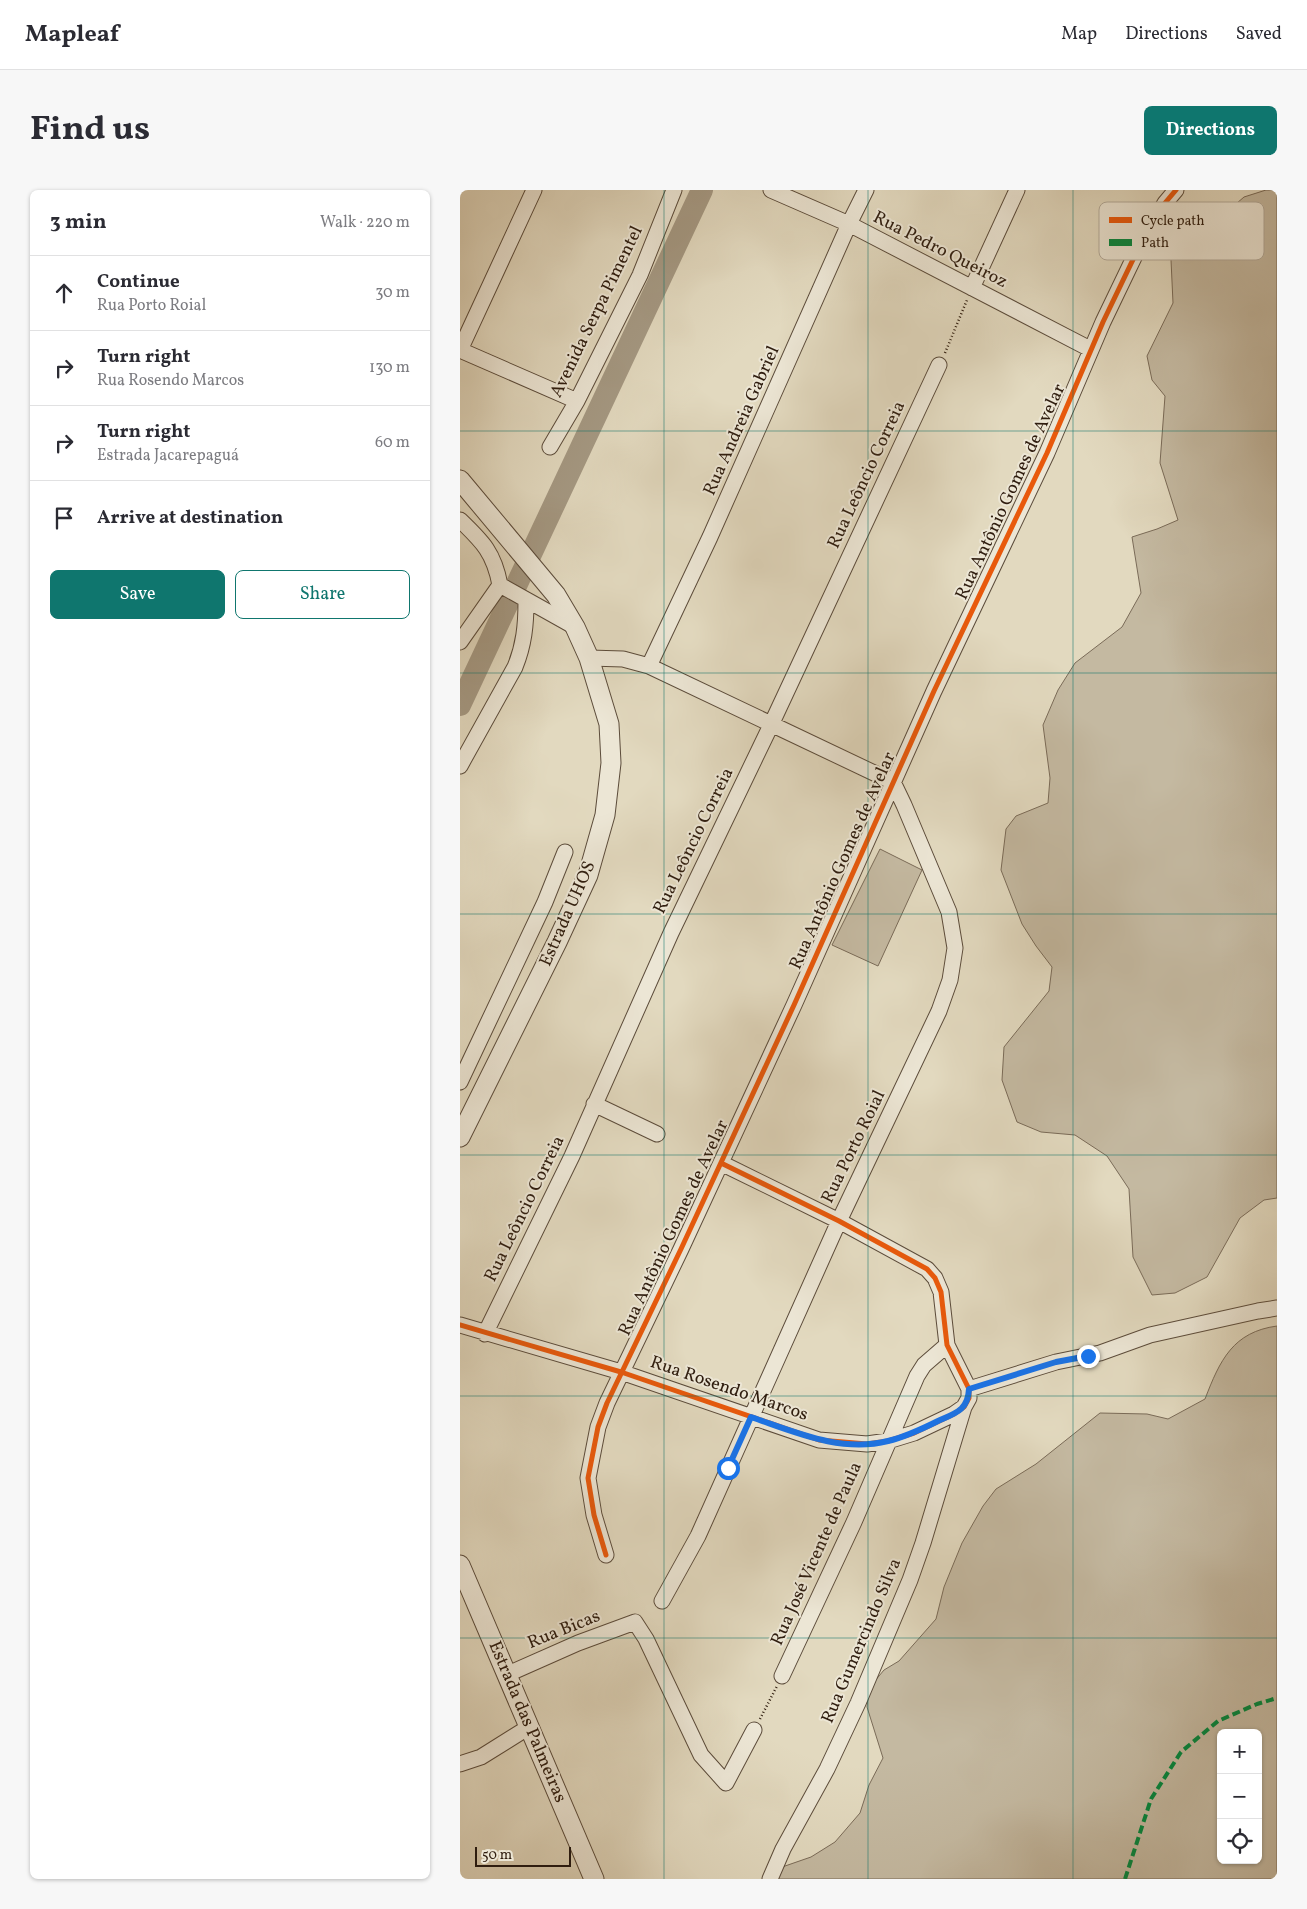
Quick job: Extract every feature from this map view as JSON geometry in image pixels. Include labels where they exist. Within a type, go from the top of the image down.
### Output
[{"type":"street","points":[[534,190],[460,350],[576,401]]},
{"type":"street","name":"Avenida Serpa Pimentel","points":[[550,448],[640,275],[674,190]]},
{"type":"street","name":"Rua Pedro Queiroz","points":[[771,190],[849,224],[1090,349]]},
{"type":"street","name":"Rua Andreia Gabriel","points":[[648,666],[710,537],[849,224],[866,190]]},
{"type":"street","points":[[972,288],[1017,190]]},
{"type":"street","name":"Rua Antônio Gomes de Avelar","points":[[1166,202],[1176,190]]},
{"type":"street","name":"Rua Antônio Gomes de Avelar","points":[[606,1556],[594,1515],[588,1478],[598,1427],[621,1372],[794,1006],[893,782],[1047,453],[1090,349],[1133,260]]},
{"type":"street","name":"Rua Leôncio Correia","points":[[485,1334],[572,1156],[671,933],[771,725],[939,366]]},
{"type":"street","name":"Estrada UHOS","points":[[460,480],[556,596],[576,627],[589,658],[609,724],[610,763],[605,815],[588,874],[557,942],[460,1137]]},
{"type":"street","points":[[477,536],[491,519]]},
{"type":"street","points":[[460,520],[477,536],[493,559],[502,587],[576,627]]},
{"type":"street","points":[[460,642],[502,587]]},
{"type":"street","points":[[460,766],[518,660],[525,638],[525,600]]},
{"type":"street","points":[[589,658],[623,659],[648,666],[893,782]]},
{"type":"street","name":"Rua Porto Roial","points":[[662,1602],[698,1536],[839,1220],[939,1011],[950,980],[955,948],[949,912],[893,782]]},
{"type":"street","points":[[460,1082],[545,902],[566,852]]},
{"type":"street","points":[[594,1104],[657,1134]]},
{"type":"street","points":[[720,1163],[839,1220],[916,1261],[927,1269],[935,1278],[941,1292],[947,1345],[969,1389],[969,1398],[964,1407]]},
{"type":"street","points":[[969,1389],[1056,1362],[1100,1353],[1150,1334],[1277,1308]]},
{"type":"street","name":"Rua Rosendo Marcos","points":[[460,1325],[485,1334],[621,1372],[819,1440],[859,1444],[888,1441],[914,1432],[954,1414],[964,1407]]},
{"type":"street","name":"Rua José Vicente de Paula","points":[[782,1676],[854,1522],[888,1441],[924,1365],[947,1345]]},
{"type":"street","name":"Rua Gumercindo Silva","points":[[770,1879],[783,1849],[827,1770],[906,1589],[923,1543],[964,1407]]},
{"type":"street","name":"Estrada das Palmeiras","points":[[460,1564],[594,1879]]},
{"type":"street","name":"Rua Bicas","points":[[508,1674],[578,1643],[635,1622],[650,1646],[701,1755],[726,1783],[754,1730]]},
{"type":"street","points":[[460,1764],[481,1757],[529,1727]]},
{"type":"path","points":[[939,366],[972,288]]},
{"type":"path","points":[[754,1730],[782,1676]]},
{"type":"shaded area","points":[[1266,190],[1277,190],[1277,1198],[1264,1200],[1240,1218],[1207,1277],[1175,1293],[1152,1295],[1133,1257],[1129,1189],[1107,1156],[1075,1135],[1041,1132],[1017,1122],[1002,1080],[1004,1047],[1049,991],[1052,967],[1022,924],[1001,870],[1006,829],[1016,816],[1048,803],[1050,778],[1043,725],[1058,690],[1075,663],[1122,627],[1141,593],[1132,537],[1178,520],[1160,463],[1165,396],[1152,380],[1147,356],[1173,303],[1171,260],[1264,260],[1264,202],[1238,202],[1244,197]]},
{"type":"shaded area","points":[[880,849],[922,870],[878,966],[832,945]]},
{"type":"shaded area","points":[[1277,1326],[1277,1879],[771,1879],[785,1866],[811,1857],[835,1842],[860,1813],[869,1785],[883,1758],[867,1707],[869,1688],[884,1670],[899,1661],[936,1619],[944,1587],[962,1543],[983,1506],[996,1489],[1036,1464],[1100,1413],[1147,1414],[1168,1419],[1205,1399],[1223,1360],[1239,1341],[1249,1334]]},
{"type":"waterway","points":[[460,705],[702,190]]},
{"type":"marked path","points":[[1125,1879],[1151,1799],[1181,1752],[1218,1721],[1257,1704],[1277,1698]]},
{"type":"cycle path","points":[[1166,202],[1176,190]]},
{"type":"cycle path","points":[[606,1555],[594,1515],[588,1478],[598,1427],[607,1403],[794,1005],[934,691],[1047,453],[1103,322],[1133,260]]},
{"type":"cycle path","points":[[460,1325],[621,1372],[819,1440],[867,1444],[888,1441],[914,1433],[954,1414],[964,1407],[969,1398],[969,1389],[947,1345],[941,1292],[935,1278],[927,1269],[839,1221],[721,1163]]},
{"type":"route","points":[[728,1468],[751,1417],[819,1440],[867,1444],[888,1441],[914,1432],[954,1414],[964,1407],[969,1398],[969,1389],[1056,1362],[1088,1356]]}]
